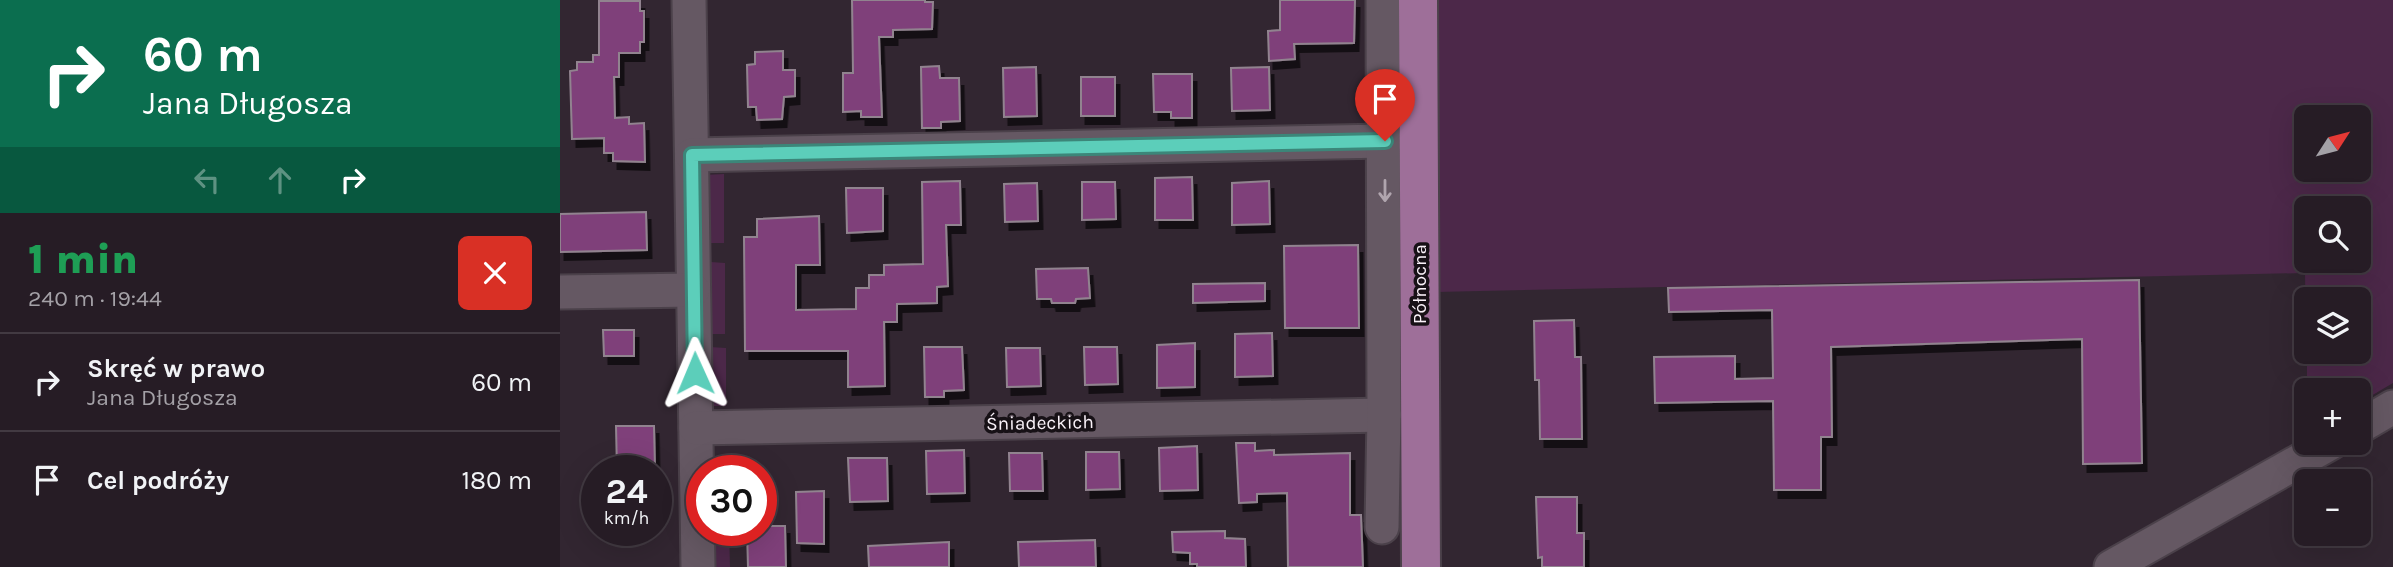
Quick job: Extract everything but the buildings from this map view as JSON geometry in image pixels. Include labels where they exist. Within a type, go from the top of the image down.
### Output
[{"type":"main road","name":"Północna","points":[[1418,0],[1421,567]]},
{"type":"street","points":[[689,0],[698,567]]},
{"type":"street","name":"Północna","points":[[1382,527],[1385,141],[1383,0]]},
{"type":"street","points":[[692,155],[1385,141]]},
{"type":"street","points":[[560,292],[693,290]]},
{"type":"street","points":[[2371,420],[2393,407]]},
{"type":"street","name":"Śniadeckich","points":[[696,429],[1384,415]]},
{"type":"street","points":[[2111,567],[2310,455]]},
{"type":"shaded area","points":[[1438,0],[2393,0],[2393,383],[2371,396],[2371,378],[2307,378],[2307,364],[2371,364],[2371,287],[2305,287],[2305,273],[1436,292]]},
{"type":"shaded area","points":[[724,174],[724,243],[710,243],[705,240],[705,175]]},
{"type":"shaded area","points":[[711,262],[725,263],[725,334],[710,334],[706,266]]},
{"type":"shaded area","points":[[710,347],[726,348],[726,406],[708,406]]},
{"type":"shaded area","points":[[712,546],[729,546],[730,567],[715,567]]},
{"type":"route","points":[[695,373],[692,155],[1385,141]]}]
